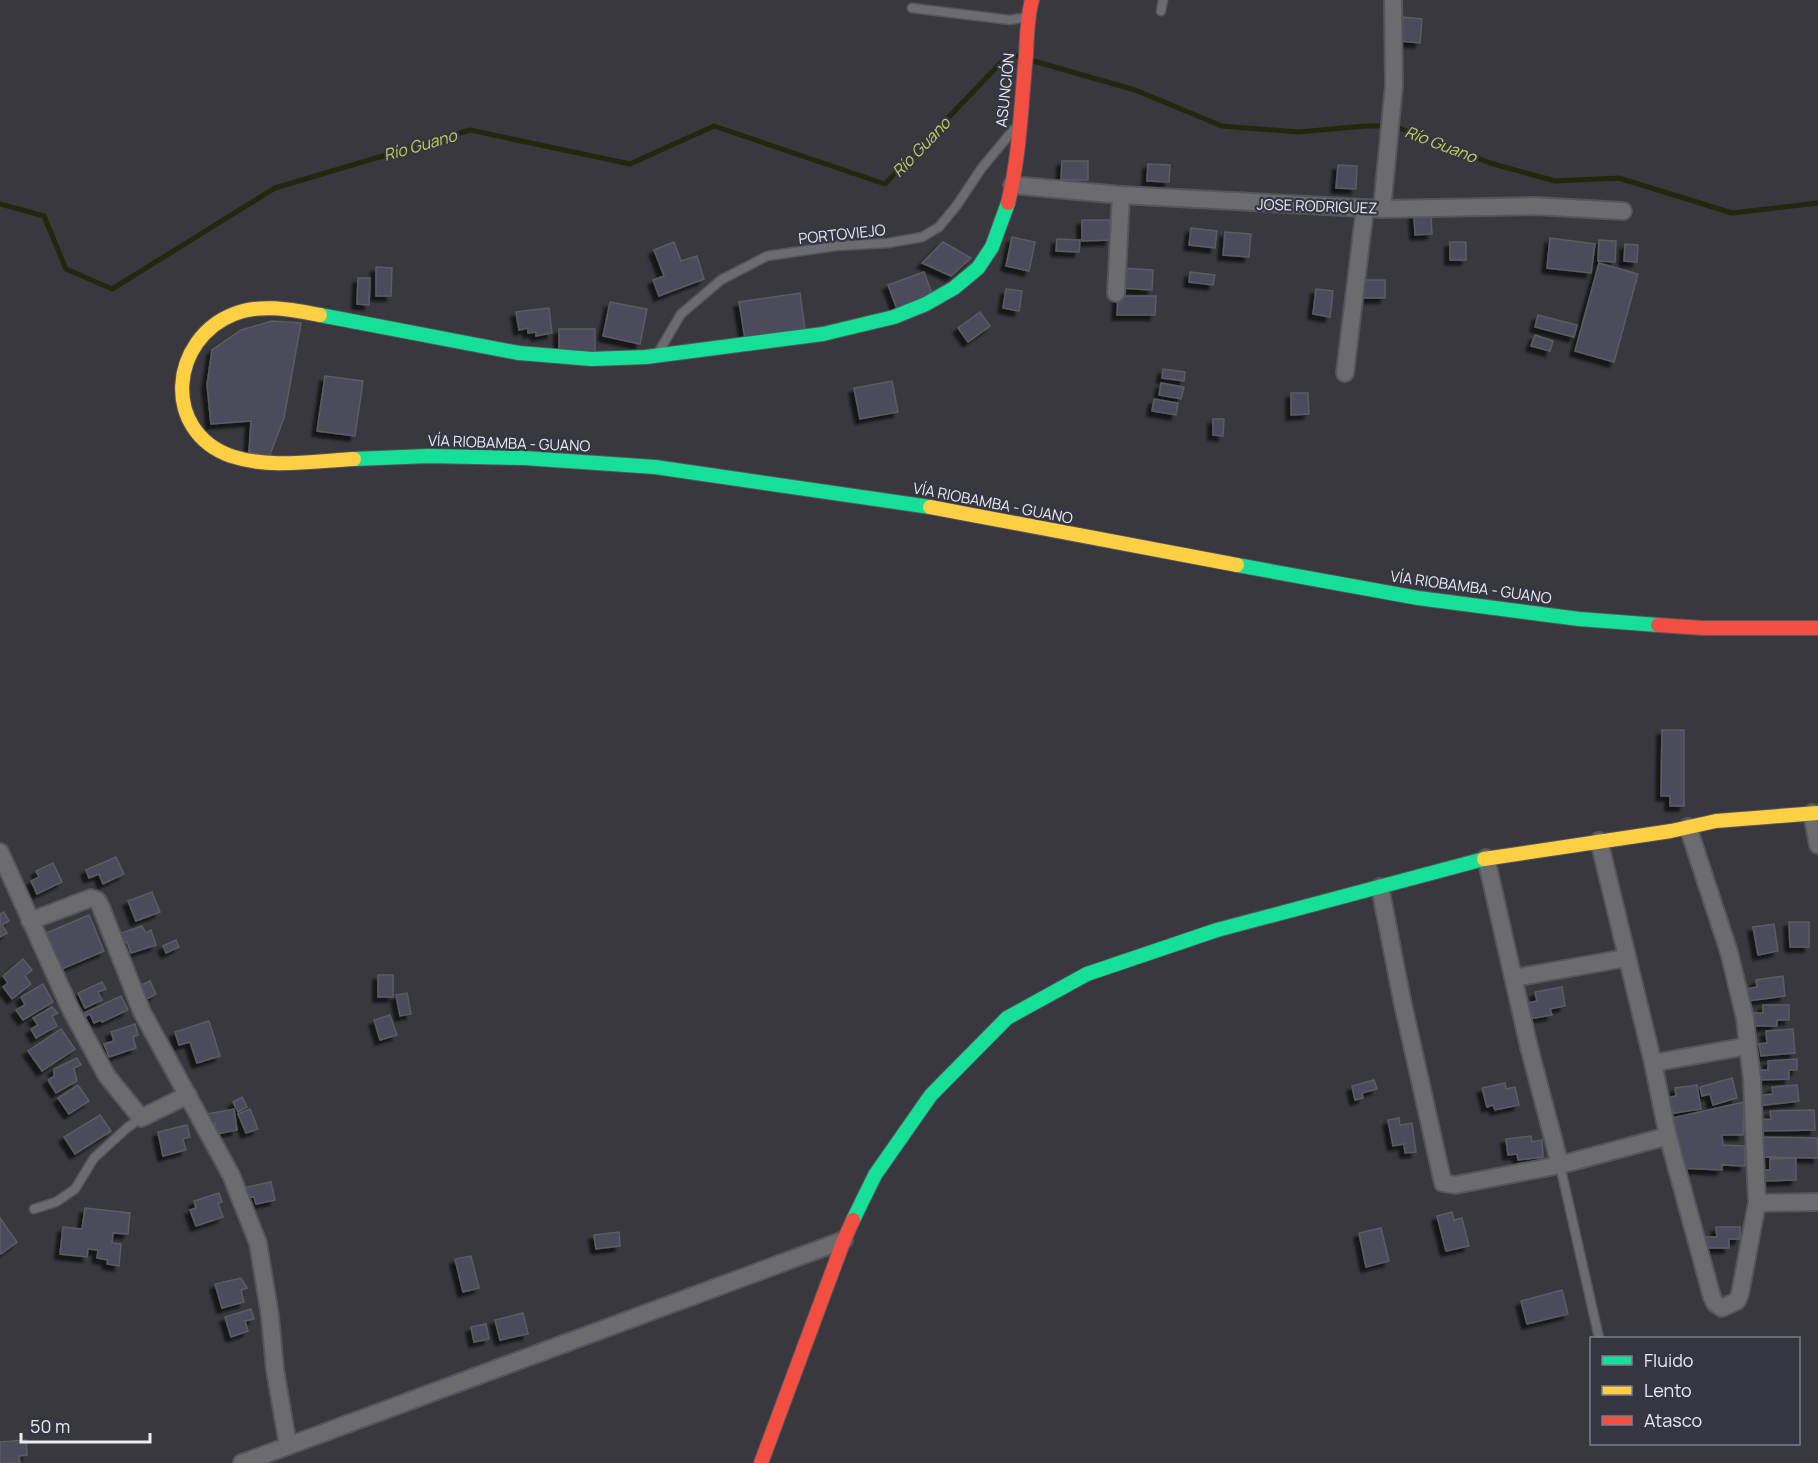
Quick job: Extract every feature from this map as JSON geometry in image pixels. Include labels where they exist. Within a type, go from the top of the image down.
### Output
[{"type":"main road","name":"ASUNCIÓN","points":[[1012,184],[1028,17],[1032,0]]},
{"type":"main road","name":"VÍA RIOBAMBA - GUANO","points":[[1012,184],[1002,225],[989,252],[977,268],[958,285],[934,300],[858,328],[802,338],[621,359],[542,356],[292,310],[258,309],[236,313],[217,321],[206,330],[194,346],[186,364],[182,397],[186,414],[202,440],[221,452],[240,459],[263,463],[429,456],[524,458],[655,467],[952,510],[1098,540],[1419,598],[1579,619],[1658,625],[1702,628],[1818,628]]},
{"type":"main road","points":[[761,1463],[844,1240],[875,1175],[931,1095],[1006,1018],[1087,974],[1217,930],[1486,858],[1716,821],[1815,813]]},
{"type":"street","points":[[1345,373],[1373,208],[1388,151],[1394,84],[1393,0]]},
{"type":"street","name":"JOSE RODRIGUEZ","points":[[1012,184],[1120,195],[1373,208],[1525,206],[1623,212]]},
{"type":"street","points":[[1116,292],[1120,195]]},
{"type":"street","points":[[1815,813],[1818,845]]},
{"type":"street","points":[[1599,841],[1668,1136],[1712,1297],[1715,1303],[1722,1308],[1737,1301],[1740,1294],[1757,1203],[1752,1080],[1745,1018],[1729,952],[1688,827]]},
{"type":"street","points":[[0,852],[71,1011],[107,1076],[141,1118],[188,1095]]},
{"type":"street","points":[[1486,858],[1529,1047],[1560,1165]]},
{"type":"street","points":[[1380,887],[1404,1012],[1443,1183],[1455,1185],[1560,1165],[1668,1136]]},
{"type":"street","points":[[30,921],[91,898],[97,900],[142,1012],[231,1174],[258,1244],[288,1445]]},
{"type":"street","points":[[1514,978],[1626,958]]},
{"type":"street","points":[[1653,1064],[1748,1046]]},
{"type":"street","points":[[1757,1203],[1818,1202]]},
{"type":"street","points":[[242,1463],[844,1240]]},
{"type":"lane","points":[[1161,11],[1163,0]]},
{"type":"lane","points":[[912,8],[1010,20],[1028,17]]},
{"type":"lane","name":"PORTOVIEJO","points":[[657,355],[681,314],[721,280],[767,256],[836,246],[888,243],[922,237],[939,227],[981,169],[1018,124]]},
{"type":"lane","points":[[34,1209],[56,1202],[75,1189],[94,1158],[141,1118]]},
{"type":"lane","points":[[1560,1165],[1599,1337]]},
{"type":"building","points":[[1403,17],[1422,19],[1420,43],[1401,41]]},
{"type":"building","points":[[1062,161],[1088,161],[1088,180],[1061,180]]},
{"type":"building","points":[[1148,164],[1170,165],[1169,182],[1147,181]]},
{"type":"building","points":[[1338,165],[1357,166],[1356,189],[1336,188]]},
{"type":"building","points":[[1431,213],[1432,234],[1415,235],[1414,214]]},
{"type":"building","points":[[1082,220],[1110,220],[1110,240],[1082,241]]},
{"type":"building","points":[[1191,228],[1217,231],[1215,248],[1189,245]]},
{"type":"building","points":[[1225,232],[1251,234],[1249,257],[1223,255]]},
{"type":"building","points":[[1012,237],[1035,242],[1029,271],[1006,266]]},
{"type":"building","points":[[1550,238],[1595,244],[1591,273],[1547,268]]},
{"type":"building","points":[[1057,239],[1080,240],[1079,252],[1056,251]]},
{"type":"building","points":[[1599,240],[1616,241],[1615,262],[1598,261]]},
{"type":"building","points":[[674,242],[681,261],[697,256],[704,279],[659,296],[653,280],[664,276],[654,250]]},
{"type":"building","points":[[943,242],[971,258],[951,276],[922,263]]},
{"type":"building","points":[[1450,242],[1466,242],[1466,260],[1450,260]]},
{"type":"building","points":[[1625,244],[1638,245],[1637,262],[1624,261]]},
{"type":"building","points":[[1599,263],[1638,274],[1614,362],[1575,351]]},
{"type":"building","points":[[376,267],[392,268],[391,296],[376,296]]},
{"type":"building","points":[[1120,268],[1153,270],[1152,290],[1119,288]]},
{"type":"building","points":[[924,272],[933,296],[897,309],[888,285]]},
{"type":"building","points":[[1190,272],[1215,275],[1213,285],[1189,282]]},
{"type":"building","points":[[358,278],[370,278],[369,305],[357,304]]},
{"type":"building","points":[[1364,280],[1385,280],[1385,298],[1364,298]]},
{"type":"building","points":[[1006,289],[1022,291],[1019,311],[1003,308]]},
{"type":"building","points":[[1316,289],[1333,291],[1330,317],[1313,314]]},
{"type":"building","points":[[800,293],[805,330],[745,339],[739,302]]},
{"type":"building","points":[[1118,296],[1156,296],[1155,315],[1117,315]]},
{"type":"building","points":[[610,302],[647,309],[640,344],[603,336]]},
{"type":"building","points":[[549,308],[552,333],[536,336],[536,332],[528,333],[528,328],[519,330],[516,312]]},
{"type":"building","points":[[980,312],[990,326],[968,342],[958,328]]},
{"type":"building","points":[[1538,315],[1577,325],[1574,337],[1535,327]]},
{"type":"building","points":[[272,321],[301,323],[284,418],[269,457],[249,452],[251,421],[211,424],[207,385],[212,350],[241,330]]},
{"type":"building","points":[[559,329],[595,329],[595,353],[559,353]]},
{"type":"building","points":[[1535,335],[1553,341],[1550,351],[1531,346]]},
{"type":"building","points":[[1163,369],[1185,372],[1184,381],[1162,378]]},
{"type":"building","points":[[325,376],[363,381],[355,436],[317,431]]},
{"type":"building","points":[[892,381],[898,412],[860,419],[854,388]]},
{"type":"building","points":[[1161,383],[1184,387],[1181,399],[1159,395]]},
{"type":"building","points":[[1291,393],[1308,393],[1309,414],[1291,415]]},
{"type":"building","points":[[1154,399],[1178,403],[1176,415],[1152,411]]},
{"type":"building","points":[[1213,419],[1224,419],[1223,436],[1213,435]]},
{"type":"building","points":[[1662,730],[1684,730],[1684,806],[1670,806],[1670,796],[1661,796]]},
{"type":"building","points":[[116,857],[124,874],[103,884],[99,874],[89,878],[86,870]]},
{"type":"building","points":[[53,863],[62,882],[37,894],[31,881],[39,877],[36,871]]},
{"type":"building","points":[[152,892],[160,912],[136,921],[128,901]]},
{"type":"building","points":[[4,912],[9,921],[2,925],[7,933],[0,937],[0,914]]},
{"type":"building","points":[[89,915],[104,951],[57,971],[42,935]]},
{"type":"building","points":[[1789,922],[1809,922],[1809,947],[1790,947]]},
{"type":"building","points":[[1774,924],[1778,951],[1758,955],[1753,927]]},
{"type":"building","points":[[142,926],[146,933],[151,930],[156,945],[131,953],[127,942],[120,945],[116,935]]},
{"type":"building","points":[[176,940],[179,947],[166,953],[163,946]]},
{"type":"building","points":[[23,959],[32,970],[25,976],[31,984],[12,999],[3,987],[8,983],[3,976]]},
{"type":"building","points":[[378,975],[393,975],[393,997],[378,997]]},
{"type":"building","points":[[1783,976],[1785,996],[1748,1001],[1746,989],[1757,987],[1756,980]]},
{"type":"building","points":[[150,981],[156,994],[143,1001],[137,987]]},
{"type":"building","points":[[102,982],[106,989],[98,992],[102,1000],[85,1008],[78,993]]},
{"type":"building","points":[[43,984],[53,1002],[23,1020],[16,1010],[25,1005],[21,997]]},
{"type":"building","points":[[1562,987],[1565,1006],[1550,1009],[1552,1015],[1530,1019],[1527,1003],[1537,1001],[1535,992]]},
{"type":"building","points":[[407,993],[411,1014],[400,1016],[396,995]]},
{"type":"building","points":[[121,996],[128,1010],[102,1022],[101,1020],[94,1023],[90,1014],[86,1016],[84,1013]]},
{"type":"building","points":[[1763,1005],[1789,1005],[1789,1020],[1777,1020],[1777,1026],[1754,1026],[1754,1013],[1763,1013]]},
{"type":"building","points":[[52,1007],[58,1013],[52,1016],[57,1026],[36,1038],[31,1029],[38,1025],[33,1018]]},
{"type":"building","points":[[390,1015],[397,1035],[380,1040],[374,1020]]},
{"type":"building","points":[[209,1021],[220,1056],[197,1063],[190,1042],[179,1045],[175,1032]]},
{"type":"building","points":[[135,1024],[138,1035],[133,1037],[136,1048],[109,1057],[104,1044],[114,1041],[111,1032]]},
{"type":"building","points":[[61,1029],[75,1049],[42,1071],[28,1051]]},
{"type":"building","points":[[1793,1029],[1795,1053],[1761,1056],[1759,1044],[1767,1043],[1766,1031]]},
{"type":"building","points":[[77,1058],[81,1065],[74,1068],[77,1081],[56,1093],[48,1080],[54,1076],[54,1069]]},
{"type":"building","points":[[1797,1059],[1797,1070],[1789,1070],[1789,1079],[1758,1080],[1757,1070],[1768,1070],[1768,1061]]},
{"type":"building","points":[[1732,1078],[1737,1098],[1713,1105],[1710,1094],[1702,1096],[1700,1087]]},
{"type":"building","points":[[1374,1080],[1377,1089],[1362,1093],[1363,1098],[1355,1100],[1352,1086]]},
{"type":"building","points":[[1505,1083],[1506,1089],[1515,1087],[1519,1105],[1495,1110],[1493,1105],[1487,1107],[1482,1088]]},
{"type":"building","points":[[78,1085],[89,1101],[69,1114],[58,1098]]},
{"type":"building","points":[[1697,1085],[1701,1109],[1669,1114],[1666,1098],[1676,1096],[1675,1088]]},
{"type":"building","points":[[1797,1085],[1799,1101],[1758,1106],[1757,1096],[1773,1094],[1772,1087]]},
{"type":"building","points":[[242,1097],[247,1107],[238,1112],[233,1102]]},
{"type":"building","points":[[1744,1102],[1743,1135],[1722,1135],[1723,1145],[1745,1146],[1745,1166],[1722,1165],[1722,1170],[1678,1168],[1668,1119]]},
{"type":"building","points":[[234,1109],[237,1130],[217,1134],[215,1123],[208,1125],[206,1114]]},
{"type":"building","points":[[250,1109],[258,1129],[246,1133],[238,1114]]},
{"type":"building","points":[[1814,1110],[1815,1130],[1756,1131],[1756,1120],[1771,1119],[1770,1111]]},
{"type":"building","points":[[100,1115],[111,1131],[75,1154],[64,1137]]},
{"type":"building","points":[[1399,1118],[1400,1125],[1412,1123],[1416,1152],[1405,1153],[1404,1144],[1393,1146],[1388,1120]]},
{"type":"building","points":[[187,1125],[190,1137],[183,1139],[186,1150],[163,1156],[158,1132]]},
{"type":"building","points":[[1531,1136],[1532,1142],[1542,1140],[1543,1157],[1518,1160],[1517,1154],[1508,1155],[1506,1139]]},
{"type":"building","points":[[1756,1137],[1817,1138],[1818,1158],[1756,1157]]},
{"type":"building","points":[[1796,1158],[1796,1180],[1763,1181],[1762,1170],[1770,1170],[1770,1159]]},
{"type":"building","points":[[271,1182],[275,1200],[256,1204],[254,1197],[245,1198],[243,1188]]},
{"type":"building","points":[[219,1193],[222,1202],[218,1203],[223,1217],[196,1226],[190,1210],[196,1208],[194,1201]]},
{"type":"building","points":[[85,1208],[130,1213],[128,1234],[113,1233],[112,1243],[121,1244],[119,1266],[107,1264],[108,1260],[97,1258],[98,1250],[88,1249],[87,1257],[60,1254],[63,1227],[82,1229]]},
{"type":"building","points":[[1452,1212],[1454,1220],[1462,1218],[1469,1246],[1446,1251],[1437,1216]]},
{"type":"building","points":[[0,1218],[17,1242],[1,1254],[0,1253]]},
{"type":"building","points":[[1716,1227],[1740,1227],[1740,1239],[1729,1239],[1729,1248],[1706,1248],[1705,1237],[1717,1237]]},
{"type":"building","points":[[1381,1228],[1389,1261],[1366,1267],[1359,1233]]},
{"type":"building","points":[[619,1232],[620,1246],[596,1249],[594,1235]]},
{"type":"building","points":[[471,1256],[479,1288],[463,1292],[455,1259]]},
{"type":"building","points":[[241,1278],[247,1288],[241,1290],[244,1302],[222,1308],[215,1284]]},
{"type":"building","points":[[1562,1290],[1568,1314],[1527,1324],[1521,1301]]},
{"type":"building","points":[[251,1309],[254,1319],[245,1321],[248,1331],[231,1337],[225,1317]]},
{"type":"building","points":[[523,1313],[528,1334],[500,1340],[495,1320]]},
{"type":"building","points":[[486,1324],[489,1339],[474,1342],[471,1327]]},
{"type":"building","points":[[26,1440],[27,1455],[19,1456],[20,1463],[0,1463],[0,1442]]},
{"type":"waterway","name":"Río Guano","points":[[0,204],[44,216],[66,269],[112,289],[275,188],[470,130],[630,164],[714,126],[885,184],[1009,54],[1019,57]]},
{"type":"waterway","name":"Río Guano","points":[[1030,60],[1135,90],[1222,126],[1299,132],[1365,126],[1394,126],[1490,163],[1555,181],[1619,178],[1732,213],[1818,203]]},
{"type":"traffic: fast","points":[[320,315],[519,353],[592,359],[646,357],[823,334],[894,317],[926,304],[954,288],[978,268],[992,247],[1008,203]]},
{"type":"traffic: fast","points":[[354,459],[429,456],[524,458],[655,467],[930,507]]},
{"type":"traffic: fast","points":[[1237,565],[1418,598],[1579,619],[1658,625]]},
{"type":"traffic: fast","points":[[853,1220],[875,1175],[931,1095],[1007,1018],[1087,974],[1217,930],[1484,859]]},
{"type":"traffic: slow","points":[[320,315],[277,308],[255,309],[234,314],[213,326],[197,343],[186,363],[182,385],[184,407],[193,427],[208,444],[231,456],[277,463],[354,459]]},
{"type":"traffic: slow","points":[[930,507],[1237,565]]},
{"type":"traffic: slow","points":[[1484,859],[1671,831],[1716,821],[1818,813]]},
{"type":"traffic: jam","points":[[1008,203],[1018,148],[1032,0]]},
{"type":"traffic: jam","points":[[1658,625],[1703,628],[1818,628]]},
{"type":"traffic: jam","points":[[761,1463],[853,1220]]}]
